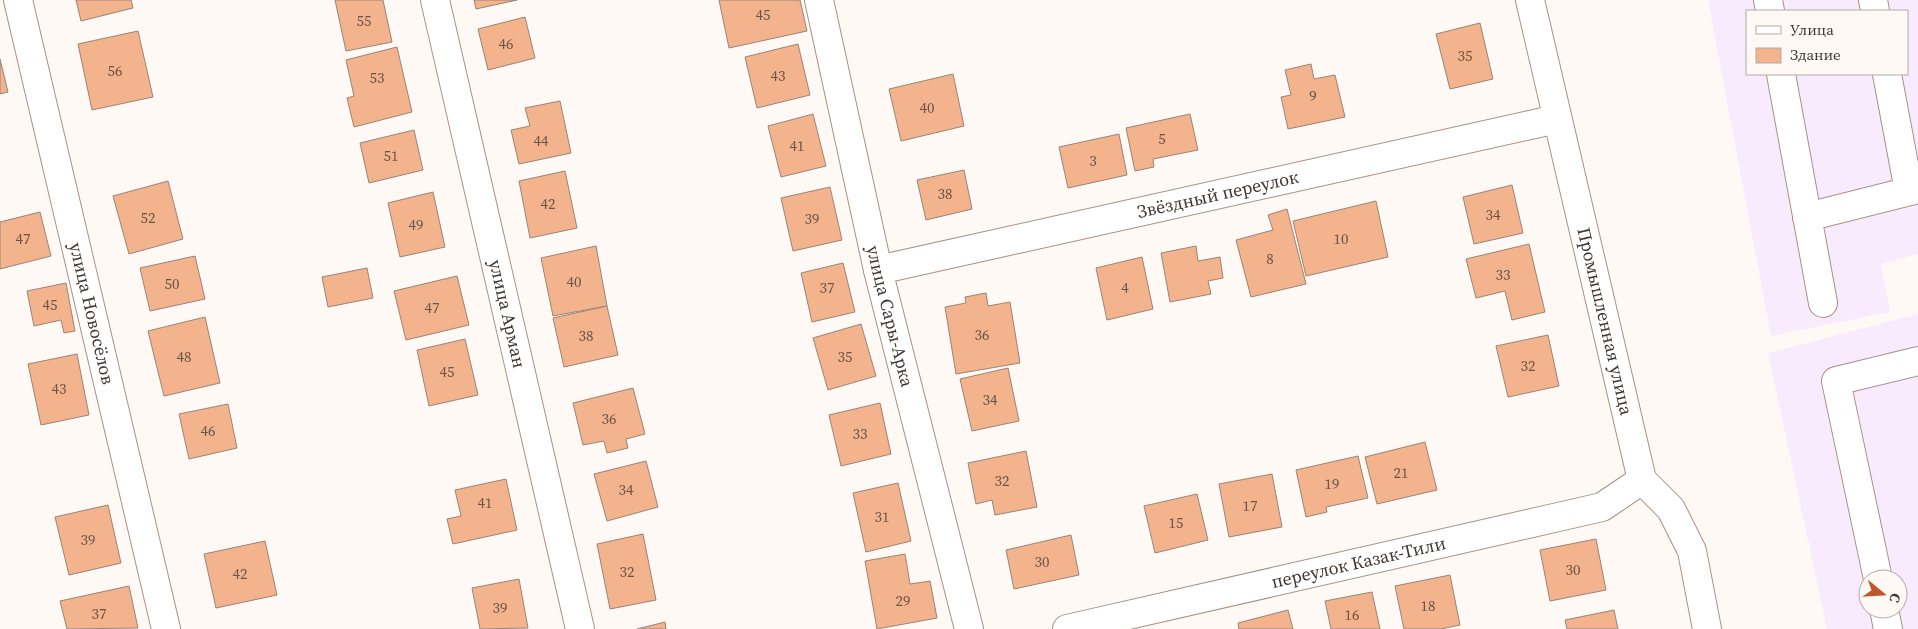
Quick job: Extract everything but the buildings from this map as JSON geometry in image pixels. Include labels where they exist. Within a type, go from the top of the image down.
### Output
[{"type":"lane","name":"улица Новосёлов","points":[[18,0],[166,629]]},
{"type":"lane","name":"улица Арман","points":[[435,0],[580,629]]},
{"type":"lane","name":"улица Сары-Арка","points":[[819,0],[878,270],[969,629]]},
{"type":"lane","name":"Промышленная улица","points":[[1530,0],[1642,480]]},
{"type":"lane","points":[[1781,75],[1822,303]]},
{"type":"lane","points":[[1807,217],[1914,190],[1887,75]]},
{"type":"lane","name":"Звёздный переулок","points":[[878,270],[1557,119]]},
{"type":"lane","points":[[1876,569],[1836,381],[1918,361]]},
{"type":"lane","points":[[1642,480],[1671,509],[1692,551],[1707,629]]},
{"type":"lane","name":"переулок Казак-Тили","points":[[1067,629],[1602,507],[1642,480]]},
{"type":"shaded area","points":[[1708,0],[1918,0],[1918,254],[1881,264],[1890,312],[1771,336]]},
{"type":"shaded area","points":[[1918,314],[1918,629],[1827,629],[1768,353]]}]
